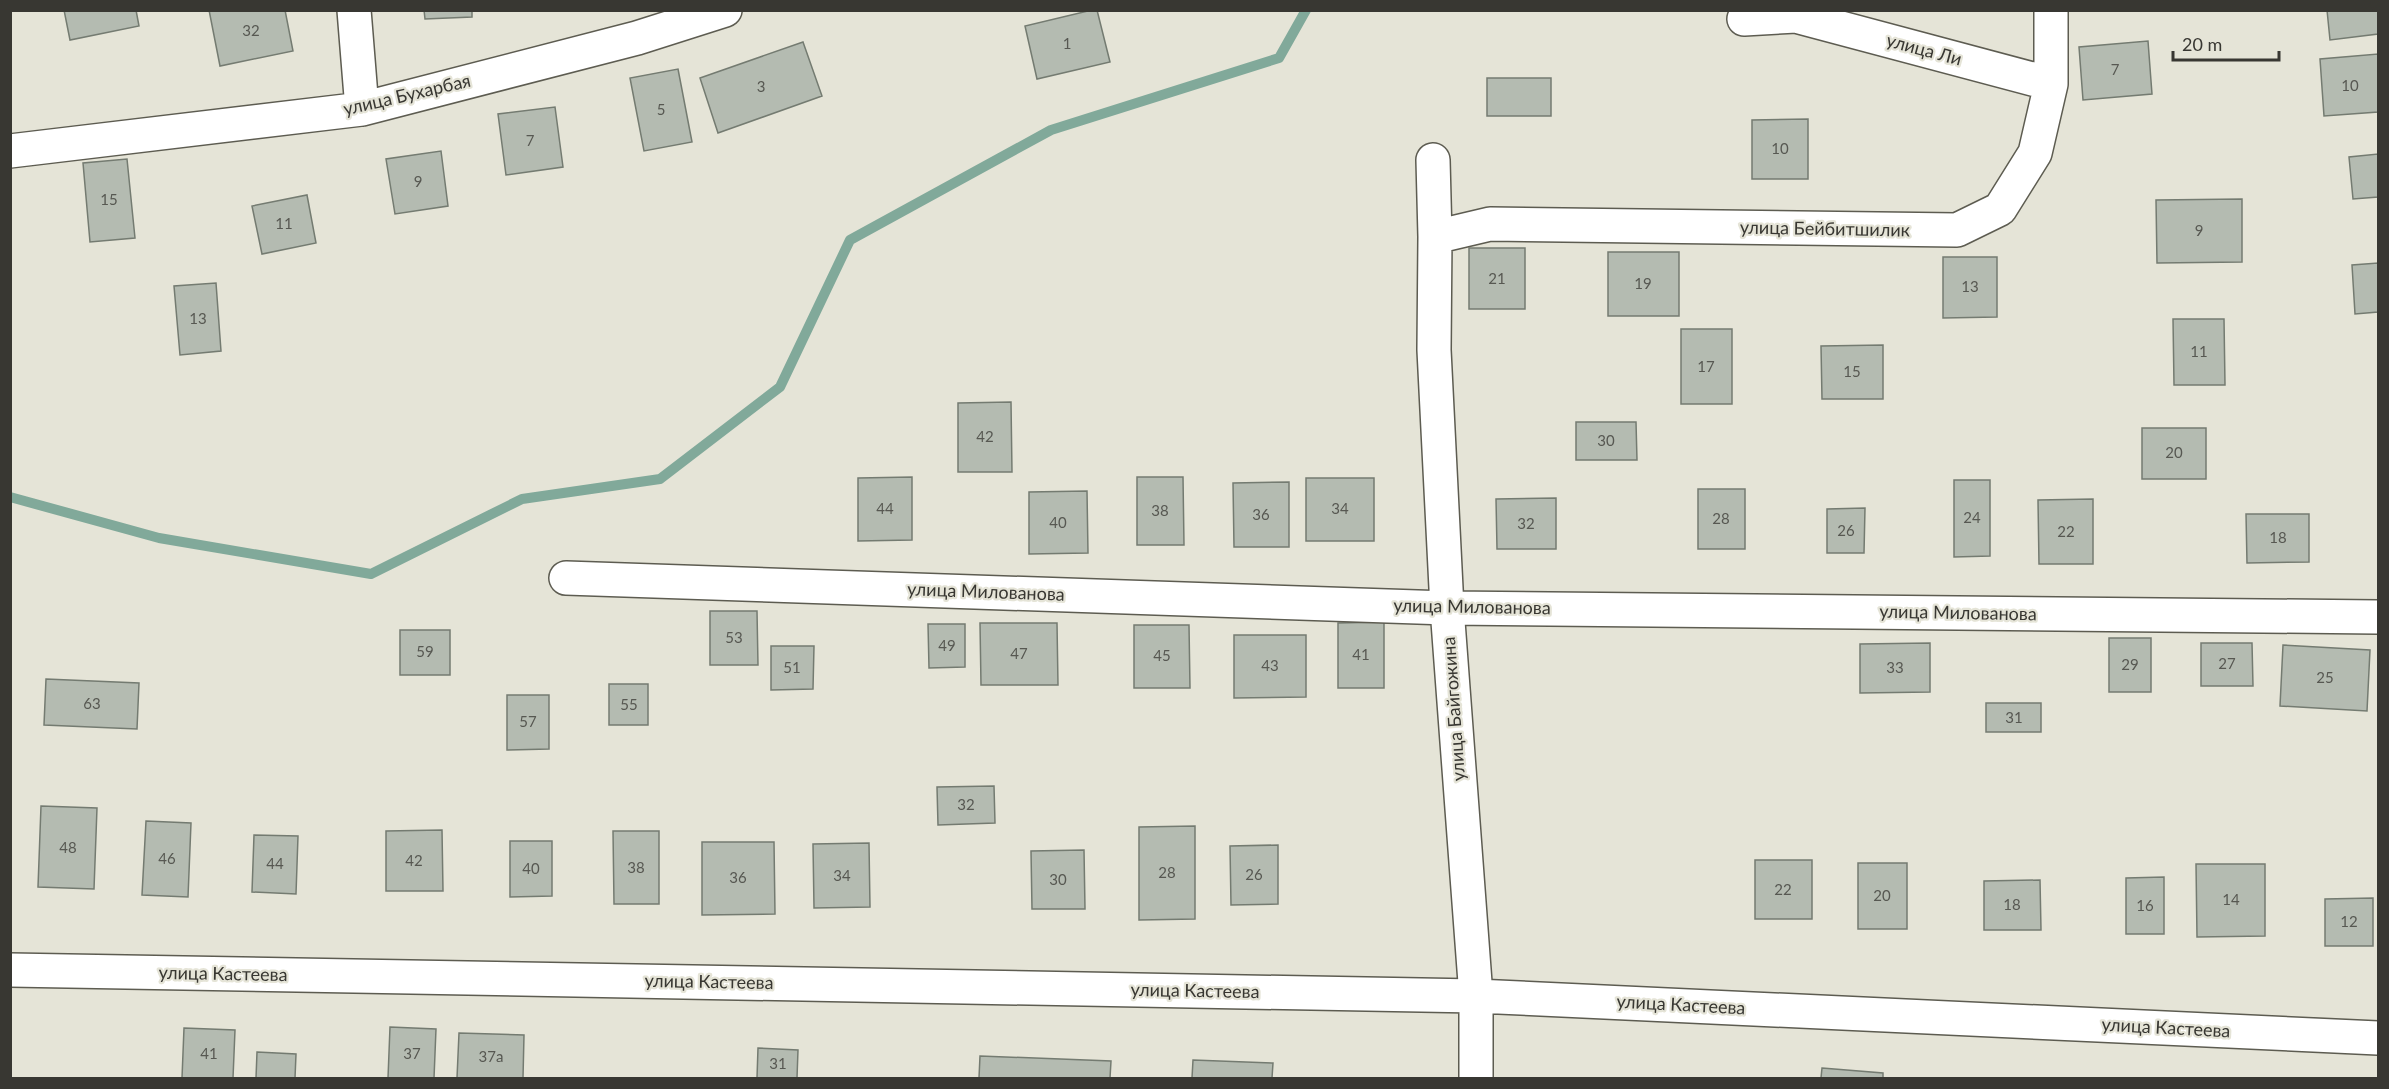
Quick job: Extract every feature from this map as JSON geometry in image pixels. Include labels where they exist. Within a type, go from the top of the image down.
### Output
[{"type":"street","points":[[354,10],[362,109]]},
{"type":"street","name":"улица Бухарбая","points":[[10,151],[362,109],[637,38],[725,10]]},
{"type":"street","name":"улица Бейбитшилик","points":[[1435,237],[1490,224],[1957,230],[2000,209],[2035,153],[2051,84],[2051,10]]},
{"type":"street","name":"улица Ли","points":[[1743,19],[1796,13],[2051,84]]},
{"type":"street","name":"улица Байгожина","points":[[1433,160],[1434,350],[1447,608],[1476,996],[1476,1078]]},
{"type":"street","name":"улица Милованова","points":[[566,578],[1447,608],[2379,617]]},
{"type":"street","name":"улица Кастеева","points":[[10,970],[1476,996],[2379,1038]]},
{"type":"building","points":[[64,10],[136,10],[139,26],[70,40]]},
{"type":"building","points":[[209,10],[285,10],[293,51],[220,66]]},
{"type":"building","points":[[424,10],[472,10],[472,17],[425,19]]},
{"type":"building","points":[[1097,10],[1110,62],[1037,79],[1025,26]]},
{"type":"building","points":[[2327,10],[2378,10],[2378,34],[2330,40]]},
{"type":"building","points":[[2148,41],[2152,94],[2083,100],[2079,47]]},
{"type":"building","points":[[803,42],[822,96],[718,133],[700,78]]},
{"type":"building","points":[[2378,54],[2378,112],[2324,116],[2320,59]]},
{"type":"building","points":[[678,69],[692,142],[644,151],[630,78]]},
{"type":"building","points":[[1487,78],[1551,78],[1551,116],[1487,116]]},
{"type":"building","points":[[555,107],[563,167],[506,175],[498,114]]},
{"type":"building","points":[[1808,119],[1808,179],[1752,179],[1752,120]]},
{"type":"building","points":[[441,151],[448,206],[395,214],[386,159]]},
{"type":"building","points":[[2378,154],[2378,197],[2353,199],[2349,157]]},
{"type":"building","points":[[127,159],[135,238],[90,242],[83,163]]},
{"type":"building","points":[[307,195],[316,243],[262,254],[252,206]]},
{"type":"building","points":[[2242,199],[2242,262],[2157,263],[2156,200]]},
{"type":"building","points":[[1469,248],[1525,248],[1525,309],[1469,309]]},
{"type":"building","points":[[1608,252],[1679,252],[1679,316],[1608,316]]},
{"type":"building","points":[[1943,257],[1997,257],[1997,317],[1943,318]]},
{"type":"building","points":[[2378,263],[2378,312],[2355,314],[2352,265]]},
{"type":"building","points":[[216,283],[221,351],[180,355],[174,286]]},
{"type":"building","points":[[2173,319],[2224,319],[2225,385],[2174,385]]},
{"type":"building","points":[[1681,329],[1732,329],[1732,404],[1681,404]]},
{"type":"building","points":[[1883,345],[1883,399],[1822,399],[1821,346]]},
{"type":"building","points":[[1011,402],[1012,472],[958,472],[958,403]]},
{"type":"building","points":[[1576,422],[1636,422],[1637,460],[1576,460]]},
{"type":"building","points":[[2142,428],[2206,428],[2206,479],[2142,479]]},
{"type":"building","points":[[912,477],[912,540],[858,541],[858,478]]},
{"type":"building","points":[[1137,477],[1183,477],[1184,545],[1137,545]]},
{"type":"building","points":[[1306,478],[1374,478],[1374,541],[1306,541]]},
{"type":"building","points":[[1954,480],[1990,480],[1990,556],[1954,557]]},
{"type":"building","points":[[1289,482],[1289,547],[1234,547],[1233,483]]},
{"type":"building","points":[[1698,489],[1745,489],[1745,549],[1698,549]]},
{"type":"building","points":[[1087,491],[1088,553],[1029,554],[1029,492]]},
{"type":"building","points":[[1556,498],[1556,549],[1497,549],[1496,499]]},
{"type":"building","points":[[2093,499],[2093,564],[2039,564],[2038,500]]},
{"type":"building","points":[[1865,508],[1864,553],[1827,553],[1827,509]]},
{"type":"building","points":[[2246,514],[2309,514],[2309,562],[2247,563]]},
{"type":"building","points":[[710,611],[757,611],[758,665],[710,665]]},
{"type":"building","points":[[1384,622],[1384,688],[1338,688],[1338,623]]},
{"type":"building","points":[[980,623],[1057,623],[1058,685],[981,685]]},
{"type":"building","points":[[928,624],[965,624],[965,667],[929,668]]},
{"type":"building","points":[[1134,625],[1189,625],[1190,688],[1134,688]]},
{"type":"building","points":[[400,630],[450,630],[450,675],[400,675]]},
{"type":"building","points":[[1234,635],[1306,635],[1306,697],[1234,698]]},
{"type":"building","points":[[2109,638],[2151,638],[2151,692],[2109,692]]},
{"type":"building","points":[[1930,643],[1930,692],[1860,693],[1860,644]]},
{"type":"building","points":[[2201,643],[2252,643],[2253,686],[2201,686]]},
{"type":"building","points":[[2283,645],[2370,650],[2367,711],[2280,706]]},
{"type":"building","points":[[771,646],[814,646],[813,689],[771,690]]},
{"type":"building","points":[[46,679],[139,683],[137,729],[44,725]]},
{"type":"building","points":[[609,684],[648,684],[648,725],[609,725]]},
{"type":"building","points":[[507,695],[549,695],[549,749],[507,750]]},
{"type":"building","points":[[1986,703],[2041,703],[2041,732],[1986,732]]},
{"type":"building","points":[[994,786],[995,823],[938,825],[937,787]]},
{"type":"building","points":[[41,806],[97,808],[94,889],[38,887]]},
{"type":"building","points":[[146,821],[191,823],[188,897],[142,895]]},
{"type":"building","points":[[1195,826],[1195,919],[1139,920],[1139,827]]},
{"type":"building","points":[[442,830],[443,891],[386,891],[386,831]]},
{"type":"building","points":[[613,831],[659,831],[659,904],[614,904]]},
{"type":"building","points":[[254,835],[298,836],[296,894],[252,892]]},
{"type":"building","points":[[510,841],[552,841],[552,896],[510,897]]},
{"type":"building","points":[[702,842],[774,842],[775,914],[702,915]]},
{"type":"building","points":[[869,843],[870,907],[814,908],[813,844]]},
{"type":"building","points":[[1278,845],[1278,904],[1231,905],[1230,846]]},
{"type":"building","points":[[1084,850],[1085,909],[1032,909],[1031,851]]},
{"type":"building","points":[[1755,860],[1812,860],[1812,919],[1755,919]]},
{"type":"building","points":[[1858,863],[1907,863],[1907,929],[1858,929]]},
{"type":"building","points":[[2196,864],[2265,864],[2265,936],[2197,937]]},
{"type":"building","points":[[2164,877],[2164,934],[2126,934],[2126,878]]},
{"type":"building","points":[[2040,880],[2041,930],[1984,930],[1984,881]]},
{"type":"building","points":[[2373,898],[2373,946],[2325,946],[2325,899]]},
{"type":"building","points":[[390,1027],[436,1029],[434,1078],[388,1078]]},
{"type":"building","points":[[184,1028],[235,1030],[233,1078],[182,1078]]},
{"type":"building","points":[[459,1033],[524,1035],[523,1078],[457,1078]]},
{"type":"building","points":[[758,1048],[798,1050],[797,1078],[757,1078]]},
{"type":"building","points":[[257,1052],[296,1054],[295,1078],[256,1078]]},
{"type":"building","points":[[980,1056],[1111,1061],[1110,1078],[979,1078]]},
{"type":"building","points":[[1193,1060],[1273,1063],[1272,1078],[1192,1078]]},
{"type":"building","points":[[1822,1068],[1883,1073],[1883,1078],[1821,1078]]},
{"type":"waterway","points":[[10,497],[159,538],[371,574],[522,499],[660,479],[780,387],[850,240],[1051,130],[1279,58],[1306,10]]}]
